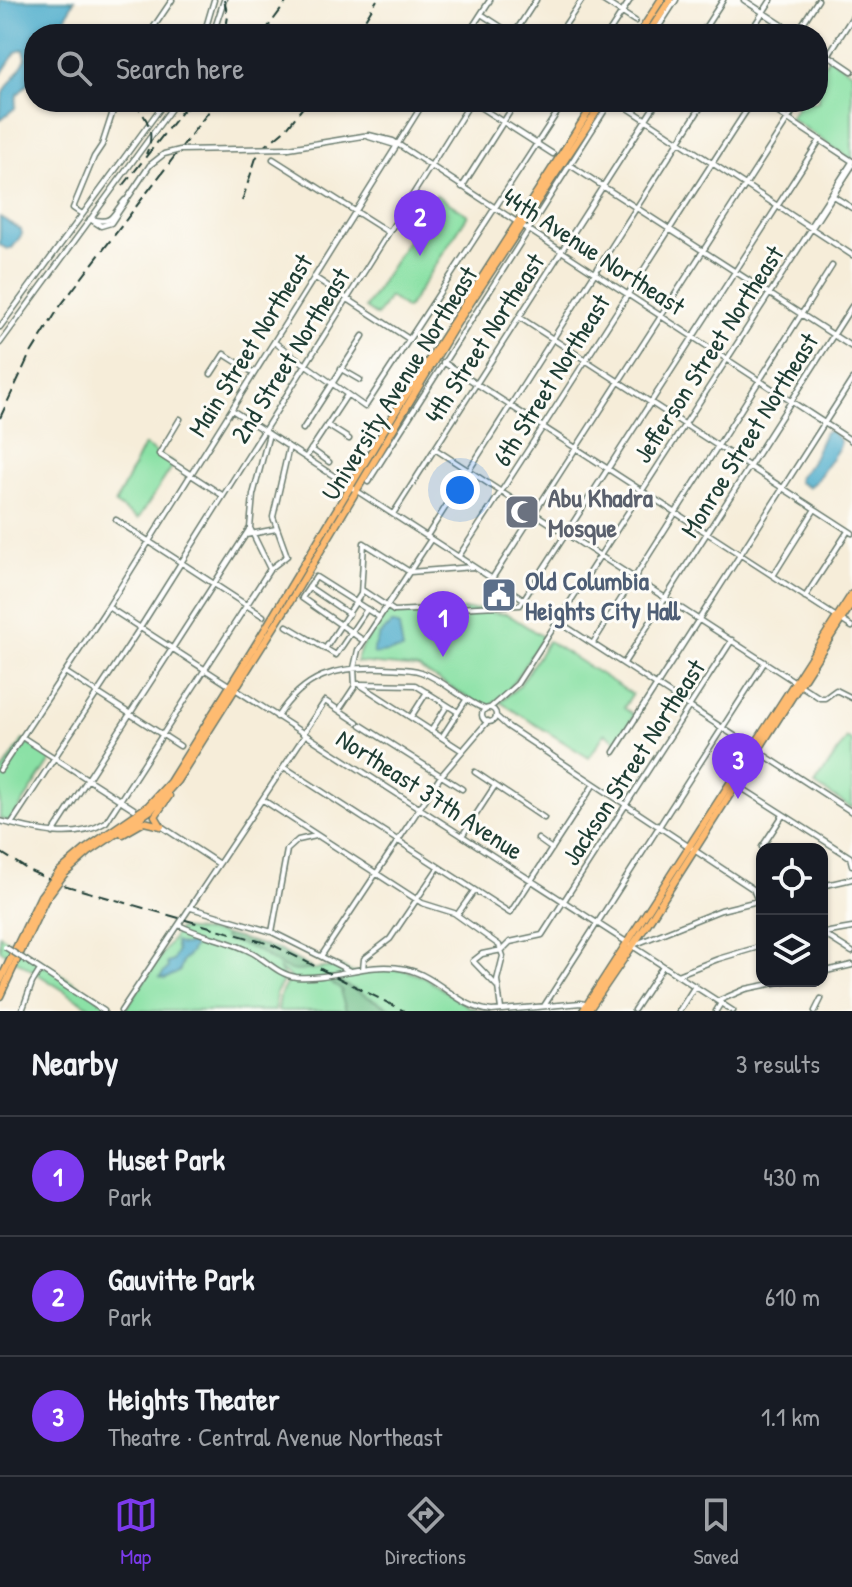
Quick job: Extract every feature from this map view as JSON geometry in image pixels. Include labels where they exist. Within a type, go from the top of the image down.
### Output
[{"type":"main road","points":[[645,24],[661,0]]},
{"type":"main road","points":[[658,24],[670,0]]},
{"type":"main road","name":"University Avenue Northeast","points":[[522,226],[589,112]]},
{"type":"main road","name":"University Avenue Northeast","points":[[232,687],[353,488],[389,422],[596,112]]},
{"type":"main road","points":[[587,1008],[852,594]]},
{"type":"main road","points":[[839,618],[852,603]]},
{"type":"main road","points":[[161,826],[155,816],[232,687]]},
{"type":"main road","points":[[0,981],[43,898],[62,873],[76,856],[156,798],[232,687]]},
{"type":"main road","points":[[62,873],[151,810],[177,781]]},
{"type":"main road","points":[[98,846],[144,822],[161,826]]},
{"type":"main road","points":[[630,945],[648,923],[661,891],[692,848]]},
{"type":"main road","points":[[0,996],[43,898]]},
{"type":"street","points":[[156,24],[172,0]]},
{"type":"street","points":[[207,24],[214,0]]},
{"type":"street","points":[[216,24],[224,0]]},
{"type":"street","points":[[474,24],[490,0]]},
{"type":"street","points":[[520,24],[536,0]]},
{"type":"street","points":[[566,24],[582,0]]},
{"type":"street","points":[[602,0],[635,21]]},
{"type":"street","points":[[614,24],[630,0]]},
{"type":"street","points":[[660,24],[676,0]]},
{"type":"street","points":[[707,24],[723,0]]},
{"type":"street","points":[[744,0],[781,24]]},
{"type":"street","points":[[755,24],[771,0]]},
{"type":"street","points":[[802,24],[818,0]]},
{"type":"street","points":[[481,14],[497,24]]},
{"type":"street","points":[[852,18],[828,55],[852,71]]},
{"type":"street","points":[[90,219],[73,208],[102,145],[113,112]]},
{"type":"street","points":[[0,327],[158,112]]},
{"type":"street","points":[[0,343],[169,112]]},
{"type":"street","name":"Main Street Northeast","points":[[0,770],[108,607],[417,112]]},
{"type":"street","name":"2nd Street Northeast","points":[[11,824],[266,432],[305,364],[465,112]]},
{"type":"street","points":[[487,112],[553,154]]},
{"type":"street","points":[[462,187],[510,112]]},
{"type":"street","points":[[274,342],[365,407],[558,112]]},
{"type":"street","name":"University Avenue Northeast","points":[[368,482],[443,362],[522,226],[570,165],[604,112]]},
{"type":"street","points":[[635,112],[852,255]]},
{"type":"street","name":"4th Street Northeast","points":[[393,514],[651,112]]},
{"type":"street","points":[[341,707],[357,684],[354,668],[356,654],[698,112]]},
{"type":"street","name":"6th Street Northeast","points":[[459,556],[745,112]]},
{"type":"street","points":[[777,112],[852,163]]},
{"type":"street","points":[[493,577],[793,112]]},
{"type":"street","name":"44th Avenue Northeast","points":[[90,219],[101,226],[111,223],[150,165],[164,154],[180,150],[289,148],[359,136],[396,145],[852,441]]},
{"type":"street","points":[[362,590],[394,611],[520,605],[820,140]]},
{"type":"street","points":[[273,159],[388,232]]},
{"type":"street","name":"Jefferson Street Northeast","points":[[811,227],[852,163]]},
{"type":"street","name":"Jefferson Street Northeast","points":[[322,955],[441,776],[501,698],[517,684],[852,163]]},
{"type":"street","points":[[570,165],[852,347]]},
{"type":"street","points":[[833,196],[852,208]]},
{"type":"street","points":[[56,250],[63,255]]},
{"type":"street","points":[[593,643],[832,266]]},
{"type":"street","points":[[314,277],[410,340]]},
{"type":"street","name":"Monroe Street Northeast","points":[[624,663],[852,306]]},
{"type":"street","points":[[519,317],[850,532],[805,597]]},
{"type":"street","points":[[303,429],[363,336]]},
{"type":"street","points":[[211,374],[224,354],[254,373]]},
{"type":"street","points":[[443,362],[852,627]]},
{"type":"street","points":[[341,369],[360,380]]},
{"type":"street","points":[[614,752],[852,380]]},
{"type":"street","points":[[306,457],[347,395]]},
{"type":"street","points":[[232,410],[852,812]]},
{"type":"street","points":[[180,419],[159,454],[223,496]]},
{"type":"street","points":[[327,425],[349,439]]},
{"type":"street","points":[[266,432],[253,495],[252,531],[270,569]]},
{"type":"street","points":[[0,821],[53,833],[76,832],[106,822],[270,569],[287,556],[273,517],[289,447]]},
{"type":"street","points":[[311,449],[329,462]]},
{"type":"street","points":[[435,449],[820,698],[836,690],[852,698]]},
{"type":"street","points":[[773,576],[815,509]]},
{"type":"street","points":[[116,520],[263,616]]},
{"type":"street","points":[[53,833],[246,535],[252,531],[276,529]]},
{"type":"street","points":[[325,649],[362,590],[364,543],[410,572],[475,566]]},
{"type":"street","points":[[364,641],[302,598],[316,577],[379,617]]},
{"type":"street","points":[[309,587],[349,614]]},
{"type":"street","name":"Northeast 37th Avenue","points":[[108,607],[733,1011]]},
{"type":"street","points":[[287,626],[336,655],[367,609]]},
{"type":"street","name":"Jackson Street Northeast","points":[[497,986],[473,961],[510,942],[542,935],[732,640]]},
{"type":"street","points":[[544,1006],[764,663]]},
{"type":"street","points":[[277,717],[290,699],[313,681],[333,671],[354,668],[420,671],[659,825],[756,894]]},
{"type":"street","points":[[65,672],[180,746]]},
{"type":"street","points":[[357,684],[415,685],[458,712]]},
{"type":"street","points":[[357,684],[462,751]]},
{"type":"street","points":[[411,717],[427,692]]},
{"type":"street","points":[[121,1011],[263,800],[325,701],[462,789]]},
{"type":"street","points":[[442,737],[468,701]]},
{"type":"street","points":[[431,731],[447,706]]},
{"type":"street","points":[[22,737],[134,809]]},
{"type":"street","points":[[284,767],[510,913],[594,784]]},
{"type":"street","points":[[475,772],[544,818]]},
{"type":"street","points":[[734,782],[850,857],[852,865]]},
{"type":"street","points":[[462,836],[494,787]]},
{"type":"street","points":[[263,800],[417,900],[457,915],[501,947],[503,959],[497,986],[501,1010]]},
{"type":"street","points":[[765,843],[783,815]]},
{"type":"street","points":[[161,826],[219,865]]},
{"type":"street","points":[[272,932],[287,850],[298,840],[318,835]]},
{"type":"street","points":[[538,839],[552,849]]},
{"type":"street","points":[[363,969],[364,959],[390,939],[438,867]]},
{"type":"street","points":[[828,885],[852,879]]},
{"type":"street","points":[[457,915],[474,890]]},
{"type":"street","points":[[630,945],[721,910],[756,901]]},
{"type":"street","points":[[191,908],[272,932],[350,971]]},
{"type":"street","points":[[179,925],[244,949],[291,976],[394,967],[433,979],[475,1008],[587,1008]]},
{"type":"street","points":[[828,932],[852,928]]},
{"type":"street","points":[[828,937],[852,952]]},
{"type":"street","points":[[2,945],[104,1011]]},
{"type":"street","points":[[677,975],[756,948]]},
{"type":"street","points":[[828,971],[852,965]]},
{"type":"street","points":[[634,1010],[663,966]]},
{"type":"street","points":[[22,1011],[40,970]]},
{"type":"street","points":[[679,1011],[695,986]]},
{"type":"street","points":[[716,1011],[720,1002],[756,987]]},
{"type":"street","points":[[815,1011],[821,999]]},
{"type":"green space","points":[[828,59],[852,72],[852,160],[790,118],[794,112],[828,112]]},
{"type":"green space","points":[[415,192],[431,203],[436,195],[468,215],[407,309],[389,297],[377,316],[365,308],[427,210],[411,199]]},
{"type":"green space","points":[[144,445],[174,464],[138,519],[115,504]]},
{"type":"green space","points":[[491,609],[492,613],[507,614],[543,637],[509,689],[489,707],[482,706],[418,668],[356,662],[361,648],[386,613]]},
{"type":"green space","points":[[548,641],[632,694],[624,708],[634,715],[618,742],[605,733],[589,758],[500,702],[519,686]]},
{"type":"green space","points":[[847,738],[852,741],[852,808],[815,785]]},
{"type":"green space","points":[[23,740],[52,759],[10,822],[0,819],[0,775]]},
{"type":"green space","points":[[179,929],[219,933],[308,970],[339,966],[353,973],[405,970],[424,977],[469,1007],[482,1011],[278,1011],[280,995],[290,977],[278,968],[285,978],[276,993],[275,1011],[124,1011]]},
{"type":"green space","points":[[0,935],[118,1011],[96,1011],[0,950]]},
{"type":"green space","points":[[226,935],[277,949],[311,968],[289,970],[254,949],[227,940],[224,938]]},
{"type":"green space","points":[[332,978],[395,1011],[346,1011],[342,990],[330,982]]},
{"type":"water","points":[[0,0],[74,0],[63,24],[24,24],[24,49],[16,52],[0,76]]},
{"type":"water","points":[[24,62],[24,88],[17,95],[15,108],[0,120],[4,93]]},
{"type":"water","points":[[0,217],[21,230],[22,234],[12,248],[0,245]]},
{"type":"water","points":[[831,431],[840,440],[840,446],[816,481],[808,487],[798,482],[799,476],[811,463],[825,432]]},
{"type":"water","points":[[391,624],[399,627],[403,650],[374,654],[379,636]]},
{"type":"water","points":[[175,942],[194,944],[179,972],[165,979],[160,977],[177,952]]},
{"type":"railway","points":[[224,0],[227,24]]},
{"type":"railway","points":[[270,24],[288,0]]},
{"type":"railway","points":[[362,24],[377,0]]},
{"type":"railway","points":[[141,112],[150,132],[146,154]]},
{"type":"railway","points":[[123,186],[181,112]]},
{"type":"railway","points":[[0,418],[28,358],[61,305],[208,112]]},
{"type":"railway","points":[[242,201],[256,158],[299,112]]},
{"type":"railway","points":[[0,852],[30,871],[60,884],[273,945],[404,1011]]},
{"type":"place","name":"Gauvitte Park","points":[[420,256]]},
{"type":"place","name":"Abu Khadra Mosque","points":[[522,512]]},
{"type":"place","name":"Old Columbia Heights City Hall","points":[[499,595]]},
{"type":"place","name":"Huset Park","points":[[443,657]]},
{"type":"place","name":"Heights Theater","points":[[738,799]]}]
